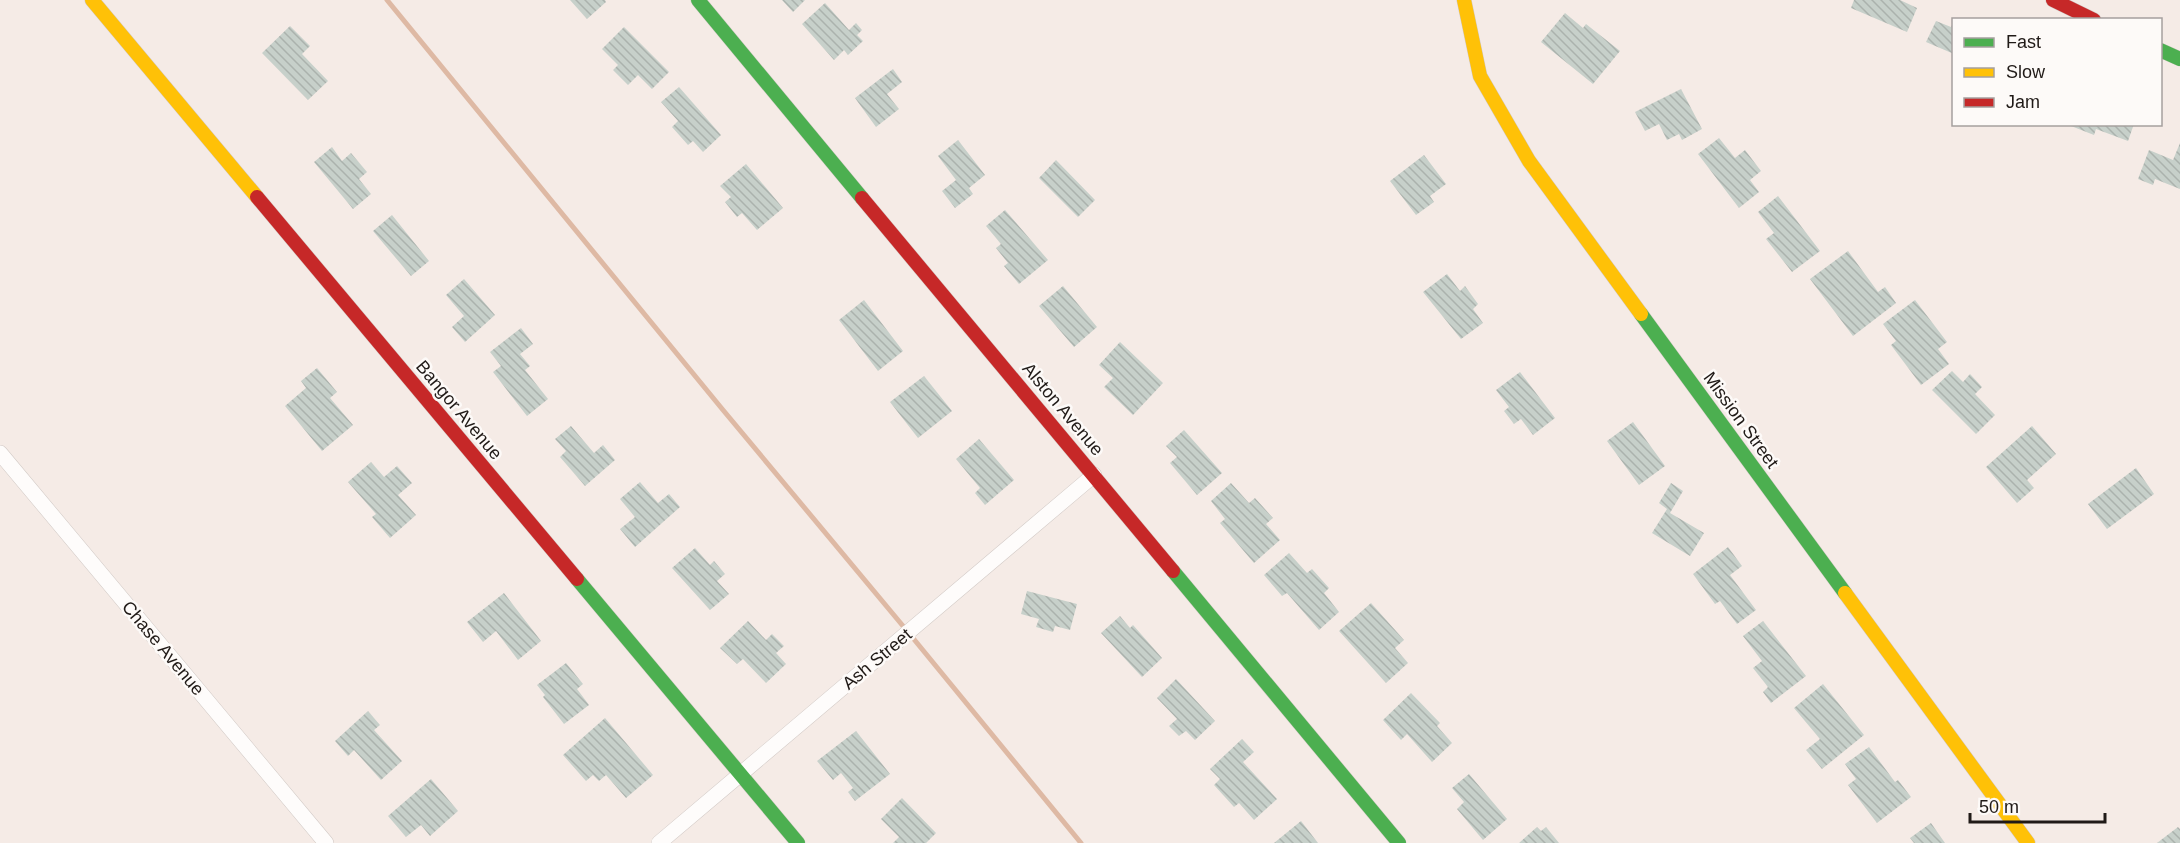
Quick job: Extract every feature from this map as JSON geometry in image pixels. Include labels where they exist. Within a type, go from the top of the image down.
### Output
[{"type":"street","name":"Bangor Avenue","points":[[92,0],[798,843]]},
{"type":"street","name":"Alston Avenue","points":[[698,0],[1399,843]]},
{"type":"street","name":"Mission Street","points":[[1464,0],[1480,76],[1529,161],[2028,843]]},
{"type":"street","points":[[2053,0],[2090,18]]},
{"type":"street","points":[[2162,51],[2180,59]]},
{"type":"street","name":"Chase Avenue","points":[[0,453],[326,843]]},
{"type":"street","name":"Ash Street","points":[[659,843],[1094,475]]},
{"type":"building","points":[[570,0],[605,0],[606,2],[587,19]]},
{"type":"building","points":[[782,0],[805,0],[793,12]]},
{"type":"building","points":[[1854,0],[1900,0],[1917,8],[1907,32],[1851,8]]},
{"type":"building","points":[[825,3],[849,30],[856,23],[862,30],[857,35],[863,41],[848,55],[844,50],[834,60],[802,24]]},
{"type":"building","points":[[1565,13],[1583,28],[1586,24],[1620,51],[1593,84],[1541,42]]},
{"type":"building","points":[[1936,21],[1951,27],[1952,25],[1952,53],[1926,42]]},
{"type":"building","points":[[290,26],[310,46],[302,54],[328,81],[308,100],[262,53]]},
{"type":"building","points":[[624,27],[669,72],[652,89],[638,75],[628,85],[613,70],[618,65],[602,49]]},
{"type":"building","points":[[893,69],[902,82],[887,94],[899,109],[876,127],[855,98]]},
{"type":"building","points":[[679,87],[721,135],[703,152],[693,141],[688,145],[672,127],[678,121],[661,102]]},
{"type":"building","points":[[1681,89],[1702,129],[1682,140],[1679,134],[1667,140],[1659,124],[1645,131],[1635,112]]},
{"type":"building","points":[[2071,126],[2133,126],[2128,141],[2096,129],[2094,135]]},
{"type":"building","points":[[1719,138],[1735,158],[1745,150],[1761,171],[1750,180],[1759,192],[1739,208],[1698,154]]},
{"type":"building","points":[[958,140],[985,175],[969,188],[973,194],[955,208],[942,191],[956,180],[938,156]]},
{"type":"building","points":[[2180,143],[2180,189],[2155,179],[2153,185],[2138,179],[2149,150],[2173,160]]},
{"type":"building","points":[[332,147],[342,161],[351,153],[367,172],[359,179],[371,194],[353,209],[314,162]]},
{"type":"building","points":[[1424,155],[1446,184],[1430,196],[1434,202],[1416,215],[1390,181]]},
{"type":"building","points":[[1056,160],[1095,200],[1078,217],[1039,178]]},
{"type":"building","points":[[746,164],[783,208],[757,230],[742,213],[737,217],[725,202],[731,197],[720,186]]},
{"type":"building","points":[[1778,196],[1820,251],[1792,272],[1766,239],[1774,233],[1758,212]]},
{"type":"building","points":[[1005,210],[1048,260],[1019,284],[1004,266],[1008,263],[996,248],[1001,244],[986,226]]},
{"type":"building","points":[[392,215],[429,261],[411,276],[373,231]]},
{"type":"building","points":[[1848,251],[1878,292],[1885,287],[1896,303],[1853,336],[1810,279]]},
{"type":"building","points":[[1447,274],[1460,291],[1465,286],[1478,304],[1473,309],[1483,323],[1461,339],[1423,292]]},
{"type":"building","points":[[464,279],[495,315],[465,342],[452,327],[464,316],[446,295]]},
{"type":"building","points":[[1063,286],[1097,327],[1074,347],[1039,306]]},
{"type":"building","points":[[864,300],[903,351],[878,371],[839,320]]},
{"type":"building","points":[[1915,300],[1947,342],[1938,349],[1949,364],[1921,385],[1891,345],[1896,341],[1883,324]]},
{"type":"building","points":[[521,328],[533,344],[520,354],[530,366],[525,370],[548,399],[527,416],[493,372],[501,366],[490,352]]},
{"type":"building","points":[[1120,342],[1163,383],[1133,415],[1104,387],[1113,378],[1099,365]]},
{"type":"building","points":[[317,368],[337,392],[330,398],[353,425],[322,451],[285,406],[306,388],[301,381]]},
{"type":"building","points":[[1952,371],[1963,382],[1970,374],[1982,387],[1975,394],[1995,415],[1976,434],[1932,390]]},
{"type":"building","points":[[1520,372],[1555,418],[1533,435],[1521,419],[1514,424],[1504,411],[1509,407],[1496,390]]},
{"type":"building","points":[[924,376],[952,411],[918,438],[890,402]]},
{"type":"building","points":[[1633,422],[1665,466],[1639,485],[1607,441]]},
{"type":"building","points":[[571,426],[594,453],[603,445],[615,460],[585,486],[560,457],[566,451],[555,439]]},
{"type":"building","points":[[2032,426],[2056,454],[2027,480],[2034,488],[2017,503],[1986,467]]},
{"type":"building","points":[[1184,430],[1222,473],[1197,495],[1170,463],[1177,457],[1166,446]]},
{"type":"building","points":[[979,439],[1014,480],[985,505],[975,493],[980,488],[956,459]]},
{"type":"building","points":[[371,462],[384,477],[397,466],[412,483],[398,495],[416,515],[390,538],[372,517],[376,514],[348,482]]},
{"type":"building","points":[[2136,468],[2154,494],[2107,529],[2088,504]]},
{"type":"building","points":[[640,482],[658,503],[669,494],[680,507],[635,547],[620,529],[635,517],[620,499]]},
{"type":"building","points":[[1231,483],[1249,503],[1255,498],[1273,518],[1266,524],[1280,540],[1254,563],[1220,523],[1225,519],[1211,501]]},
{"type":"building","points":[[1671,483],[1683,491],[1670,513],[1704,533],[1690,556],[1652,533],[1667,509],[1659,503]]},
{"type":"building","points":[[1728,547],[1742,566],[1730,575],[1756,610],[1737,624],[1720,601],[1715,604],[1693,574]]},
{"type":"building","points":[[695,548],[710,565],[714,561],[725,574],[717,581],[729,594],[710,610],[672,568]]},
{"type":"building","points":[[1289,553],[1307,573],[1312,569],[1329,588],[1324,593],[1339,612],[1319,630],[1287,593],[1282,596],[1264,575]]},
{"type":"building","points":[[1027,591],[1077,604],[1070,630],[1055,626],[1053,632],[1036,627],[1039,619],[1021,614]]},
{"type":"building","points":[[504,593],[541,641],[518,660],[496,631],[483,642],[467,622]]},
{"type":"building","points":[[1371,603],[1404,640],[1395,648],[1408,663],[1386,683],[1339,631]]},
{"type":"building","points":[[1120,616],[1130,628],[1133,625],[1162,658],[1142,677],[1101,633]]},
{"type":"building","points":[[748,621],[766,640],[772,634],[784,646],[776,653],[786,664],[766,683],[743,659],[737,664],[720,648]]},
{"type":"building","points":[[1763,621],[1806,676],[1771,703],[1763,692],[1768,687],[1753,668],[1762,661],[1743,636]]},
{"type":"building","points":[[566,663],[583,684],[577,689],[589,705],[564,724],[543,697],[545,695],[537,685]]},
{"type":"building","points":[[1176,679],[1215,721],[1195,740],[1186,731],[1179,736],[1169,726],[1177,719],[1157,698]]},
{"type":"building","points":[[1823,684],[1864,735],[1822,769],[1806,750],[1820,739],[1794,708]]},
{"type":"building","points":[[1411,693],[1440,723],[1437,726],[1452,743],[1432,762],[1407,734],[1401,740],[1383,720]]},
{"type":"building","points":[[368,711],[380,725],[374,730],[402,761],[381,780],[354,750],[348,756],[335,741]]},
{"type":"building","points":[[605,718],[653,775],[626,798],[606,775],[599,781],[593,775],[586,781],[563,755]]},
{"type":"building","points":[[856,731],[890,774],[855,801],[848,792],[853,788],[841,773],[833,780],[817,761]]},
{"type":"building","points":[[1242,739],[1254,752],[1243,762],[1277,799],[1254,820],[1239,803],[1234,807],[1214,785],[1220,779],[1210,769]]},
{"type":"building","points":[[1869,747],[1895,782],[1898,780],[1911,797],[1877,823],[1848,785],[1856,779],[1845,764]]},
{"type":"building","points":[[1469,774],[1507,819],[1483,840],[1457,809],[1464,802],[1452,788]]},
{"type":"building","points":[[431,779],[458,811],[430,836],[421,825],[406,837],[388,816]]},
{"type":"building","points":[[902,798],[936,833],[926,843],[893,843],[899,837],[881,819]]},
{"type":"building","points":[[1301,821],[1318,843],[1274,843]]},
{"type":"building","points":[[1931,823],[1945,843],[1914,843],[1910,838]]},
{"type":"building","points":[[1537,827],[1541,831],[1546,827],[1559,843],[1519,843]]},
{"type":"building","points":[[2178,827],[2180,843],[2157,843]]},
{"type":"waterway","points":[[387,0],[1081,843]]},
{"type":"traffic: fast","points":[[698,0],[862,198]]},
{"type":"traffic: fast","points":[[2162,51],[2180,59]]},
{"type":"traffic: fast","points":[[1641,314],[1845,593]]},
{"type":"traffic: fast","points":[[1173,571],[1399,843]]},
{"type":"traffic: fast","points":[[577,579],[798,843]]},
{"type":"traffic: slow","points":[[92,0],[257,197]]},
{"type":"traffic: slow","points":[[1464,0],[1480,76],[1529,161],[1641,314]]},
{"type":"traffic: slow","points":[[1845,593],[2028,843]]},
{"type":"traffic: jam","points":[[2053,0],[2090,18]]},
{"type":"traffic: jam","points":[[257,197],[577,579]]},
{"type":"traffic: jam","points":[[862,198],[1173,571]]}]
